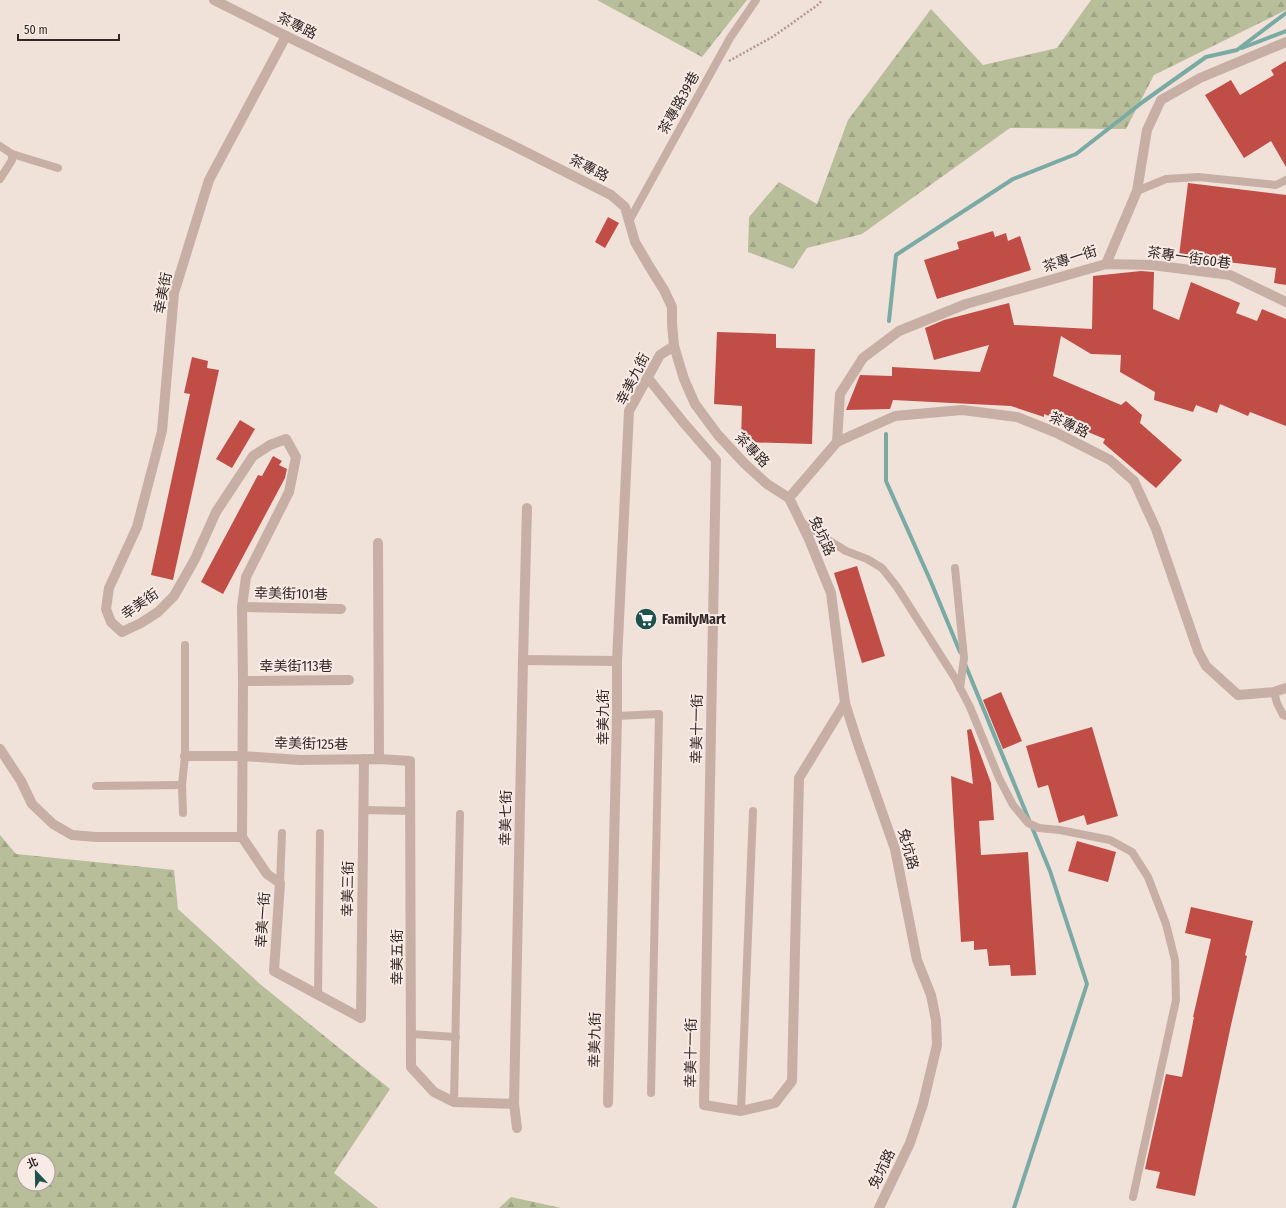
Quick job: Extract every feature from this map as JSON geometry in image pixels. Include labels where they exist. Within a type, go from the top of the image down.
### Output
[{"type":"street","name":"茶專路","points":[[214,0],[507,142],[611,195],[625,207],[635,242],[664,290],[672,307],[674,346],[684,379],[694,404],[718,436],[767,484],[789,498],[837,442],[895,416],[962,410],[1017,417],[1057,433],[1110,460],[1134,481],[1156,529],[1198,652],[1206,666],[1238,695],[1274,692],[1286,688]]},
{"type":"street","name":"幸美街","points":[[242,837],[242,607],[246,577],[289,492],[296,457],[286,439],[270,445],[253,456],[216,512],[196,559],[174,596],[158,612],[141,623],[122,632],[111,622],[106,609],[109,588],[137,527],[162,431],[174,293],[206,188],[286,36]]},
{"type":"street","name":"茶專一街","points":[[837,442],[840,394],[863,358],[900,331],[966,304],[1106,264],[1137,191],[1148,130],[1161,100],[1200,78],[1286,42]]},
{"type":"street","name":"茶專一街60巷","points":[[1106,264],[1152,265],[1230,276],[1286,302]]},
{"type":"street","name":"幸美九街","points":[[608,1103],[617,661],[629,411],[660,355],[674,346]]},
{"type":"street","name":"幸美十一街","points":[[648,378],[716,460],[704,1105],[741,1112]]},
{"type":"street","name":"兔坑路","points":[[789,498],[809,539],[831,593],[845,702],[895,849],[917,960],[931,995],[936,1020],[937,1045],[923,1104],[910,1143],[879,1208]]},
{"type":"street","name":"幸美七街","points":[[517,1128],[514,1104],[527,508]]},
{"type":"street","points":[[378,543],[379,759]]},
{"type":"street","name":"幸美街101巷","points":[[242,607],[341,610]]},
{"type":"street","points":[[523,660],[617,661]]},
{"type":"street","name":"幸美街113巷","points":[[243,680],[349,680]]},
{"type":"street","points":[[741,1112],[775,1103],[792,1081],[799,778],[845,702]]},
{"type":"street","points":[[0,749],[21,781],[32,804],[53,824],[72,835],[96,837],[242,837]]},
{"type":"street","name":"幸美街125巷","points":[[185,756],[243,756],[300,760],[379,759]]},
{"type":"street","name":"幸美三街","points":[[318,994],[361,1018],[364,759]]},
{"type":"street","name":"幸美五街","points":[[379,759],[410,761],[411,1067],[434,1092],[454,1102],[514,1104]]},
{"type":"street","name":"幸美一街","points":[[242,837],[267,874],[280,883],[274,971],[318,994]]},
{"type":"lane","name":"茶專路39巷","points":[[629,221],[730,38],[756,0]]},
{"type":"lane","points":[[0,146],[12,154],[58,168]]},
{"type":"lane","points":[[0,179],[12,160],[12,154]]},
{"type":"lane","points":[[1137,191],[1166,179],[1198,177],[1276,185],[1286,180]]},
{"type":"lane","points":[[800,521],[824,538],[846,550],[867,558],[882,568],[897,586],[960,688],[970,707],[999,778],[1013,805],[1028,823],[1039,828],[1060,830],[1110,840],[1132,852],[1148,877],[1166,924],[1174,960],[1176,1000],[1133,1197]]},
{"type":"lane","points":[[955,568],[964,658],[960,688]]},
{"type":"lane","points":[[183,813],[182,785],[185,756],[185,645]]},
{"type":"lane","points":[[1274,692],[1277,703],[1283,715],[1286,716]]},
{"type":"lane","points":[[617,716],[659,714],[651,1093]]},
{"type":"lane","points":[[96,786],[182,785]]},
{"type":"lane","points":[[363,810],[410,811]]},
{"type":"lane","points":[[741,1112],[753,811]]},
{"type":"lane","points":[[454,1102],[460,814]]},
{"type":"lane","points":[[318,994],[320,832]]},
{"type":"lane","points":[[280,883],[282,833]]},
{"type":"lane","points":[[411,1034],[456,1037]]},
{"type":"path","points":[[712,71],[774,36],[819,4],[822,0]]},
{"type":"green space","points":[[597,0],[747,0],[702,57]]},
{"type":"green space","points":[[1091,0],[1286,0],[1286,10],[1154,75],[1126,129],[1010,128],[862,234],[807,248],[793,269],[748,252],[749,217],[779,182],[817,204],[848,120],[931,9],[983,65],[1057,48]]},
{"type":"green space","points":[[0,835],[16,854],[174,870],[178,909],[260,984],[390,1089],[334,1173],[378,1208],[0,1208]]},
{"type":"green space","points":[[511,1197],[561,1208],[499,1208]]},
{"type":"building","points":[[1286,61],[1286,167],[1271,141],[1244,158],[1205,95],[1231,80],[1240,95],[1274,75],[1271,70]]},
{"type":"building","points":[[1188,183],[1286,195],[1286,285],[1274,283],[1276,268],[1179,256]]},
{"type":"building","points":[[608,217],[619,223],[605,248],[595,242]]},
{"type":"building","points":[[993,231],[995,237],[1006,233],[1008,241],[1020,236],[1031,270],[937,299],[924,260],[959,249],[957,242]]},
{"type":"building","points":[[1141,271],[1154,272],[1153,309],[1179,320],[1191,282],[1240,303],[1236,313],[1257,321],[1262,309],[1286,319],[1286,426],[1250,412],[1248,416],[1220,404],[1217,413],[1196,405],[1193,412],[1154,400],[1155,392],[1120,372],[1121,355],[1091,354],[1061,336],[1053,376],[1121,405],[1126,401],[1142,415],[1140,423],[1182,460],[1156,488],[1103,443],[1105,439],[1044,414],[1044,417],[1011,406],[893,400],[890,409],[846,410],[860,375],[892,376],[892,367],[980,372],[989,345],[934,360],[925,328],[944,320],[1009,303],[1014,325],[1092,329],[1093,276]]},
{"type":"building","points":[[717,332],[776,334],[776,348],[815,349],[812,444],[741,442],[742,406],[714,404]]},
{"type":"building","points":[[192,357],[208,361],[207,368],[219,370],[173,580],[151,575],[190,394],[184,393]]},
{"type":"building","points":[[240,420],[255,429],[232,468],[216,459]]},
{"type":"building","points":[[273,456],[282,461],[279,465],[287,469],[285,478],[223,594],[201,582],[258,475],[262,476]]},
{"type":"building","points":[[857,566],[885,656],[862,663],[834,573]]},
{"type":"building","points":[[1001,692],[1022,741],[1003,749],[983,700]]},
{"type":"building","points":[[1092,727],[1118,816],[1087,825],[1084,815],[1059,823],[1048,785],[1038,788],[1026,746]]},
{"type":"building","points":[[971,729],[991,783],[994,820],[979,821],[981,855],[1028,852],[1036,975],[1011,976],[1010,965],[989,966],[987,949],[974,950],[974,941],[961,942],[951,776],[973,784],[967,730]]},
{"type":"building","points":[[1077,841],[1116,852],[1108,882],[1068,871]]},
{"type":"building","points":[[1191,907],[1253,921],[1245,955],[1247,956],[1195,1196],[1156,1188],[1160,1172],[1145,1169],[1166,1074],[1182,1077],[1193,1017],[1211,939],[1185,933]]},
{"type":"waterway","points":[[889,321],[896,255],[1013,179],[1076,154],[1144,101],[1206,57],[1237,50],[1286,13]]},
{"type":"waterway","points":[[1242,48],[1286,31]]},
{"type":"waterway","points":[[886,434],[886,481],[960,652]]},
{"type":"waterway","points":[[965,664],[1050,871],[1087,984],[1014,1208]]},
{"type":"place","name":"FamilyMart","points":[[646,619]]}]
